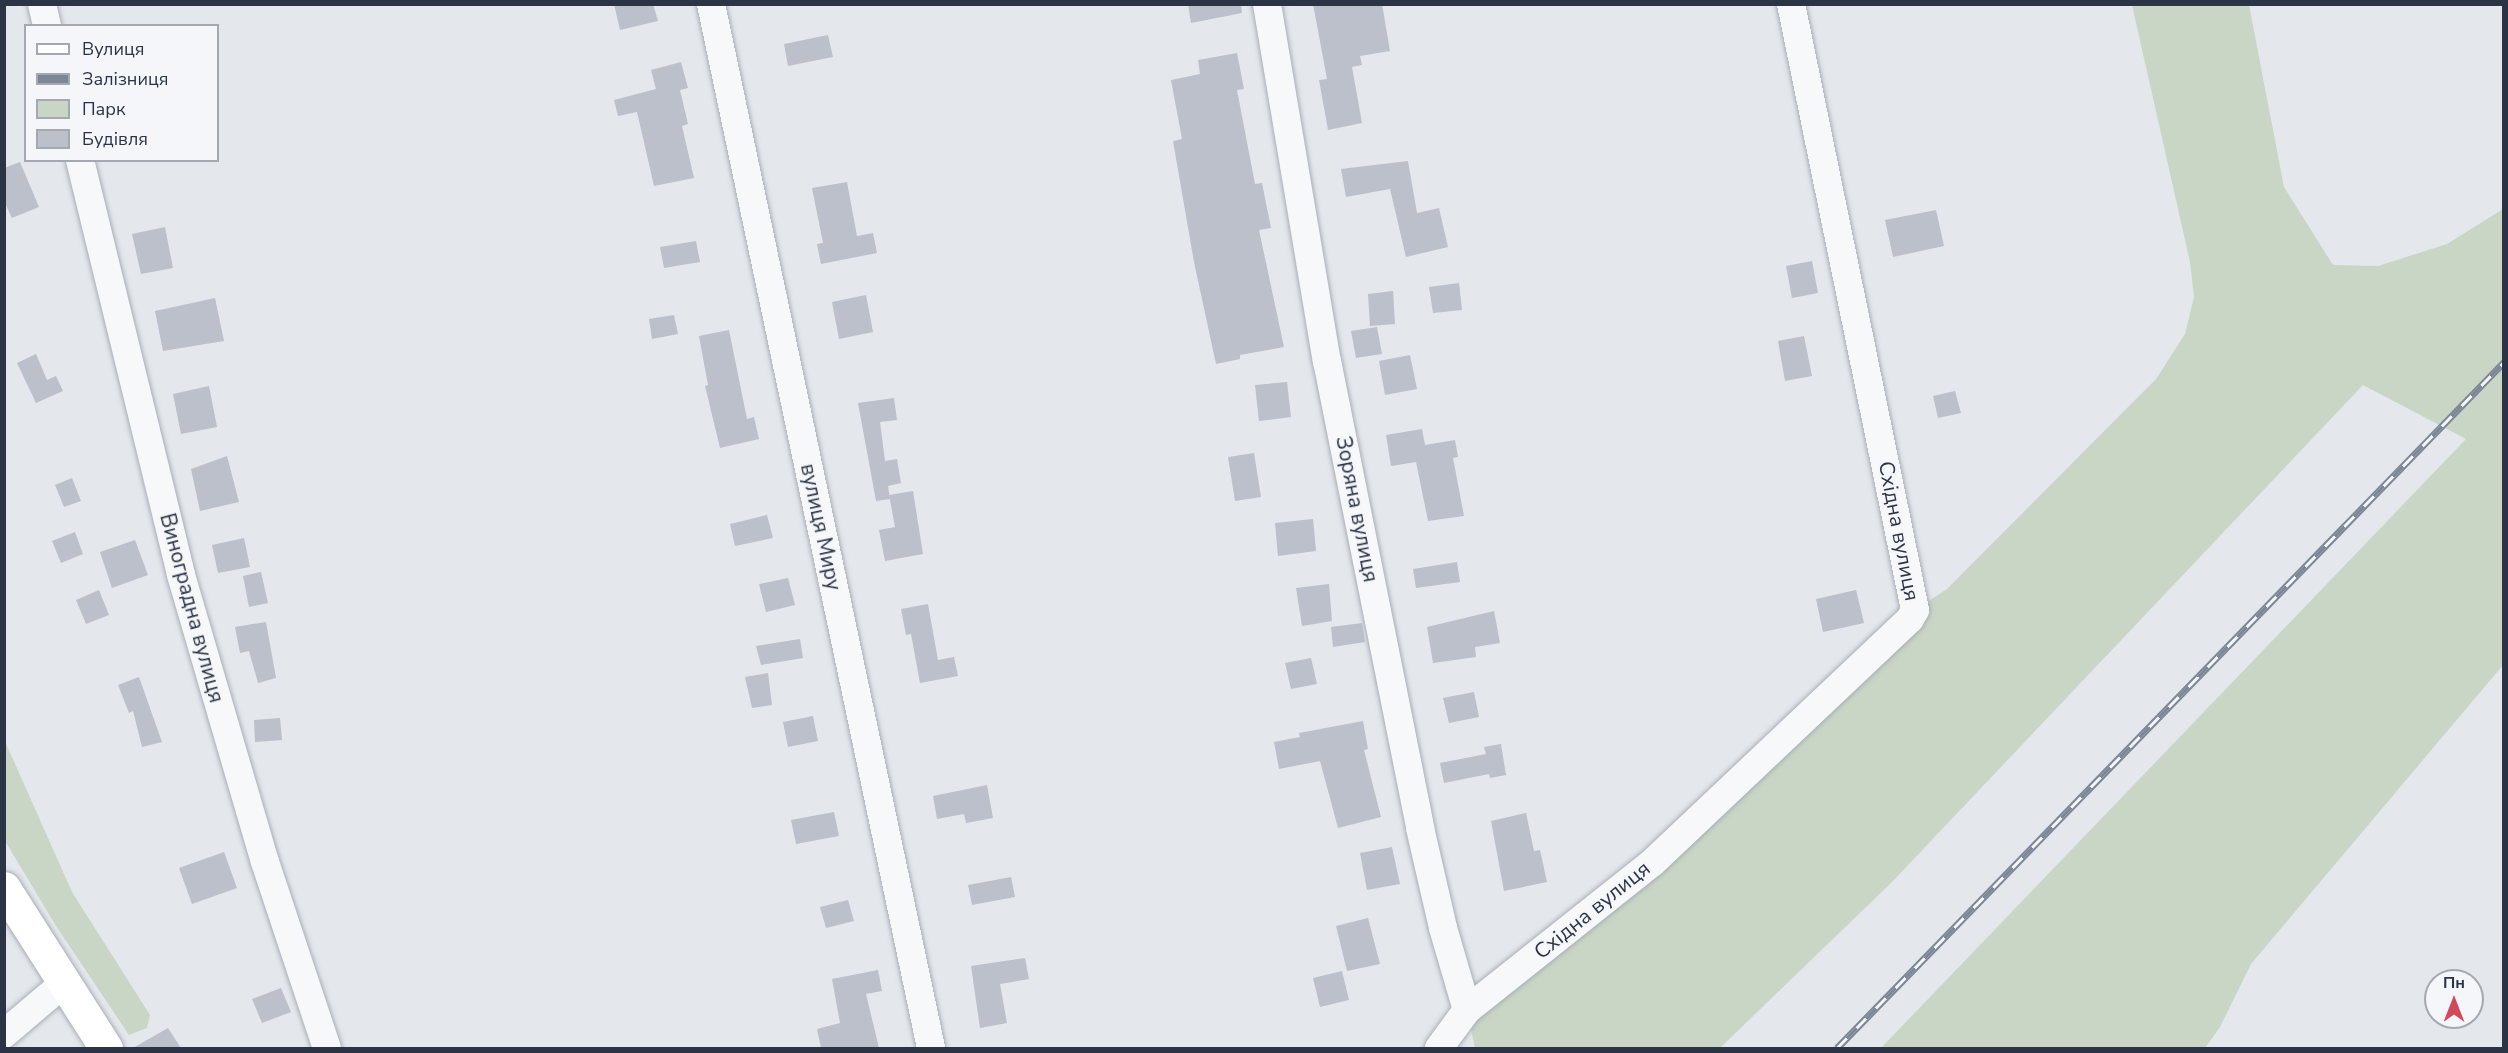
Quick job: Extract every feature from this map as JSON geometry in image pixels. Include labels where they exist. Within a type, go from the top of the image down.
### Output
[{"type":"main road","points":[[4,888],[106,1048]]},
{"type":"street","points":[[42,4],[47,24]]},
{"type":"street","name":"вулиця Миру","points":[[711,4],[931,1048]]},
{"type":"street","name":"Зоряна вулиця","points":[[1267,4],[1327,361],[1420,828],[1443,928],[1467,1010]]},
{"type":"street","name":"Східна вулиця","points":[[1467,1010],[1652,863],[1910,619],[1915,610],[1791,4]]},
{"type":"street","name":"Виноградна вулиця","points":[[80,162],[181,575],[265,862],[327,1048]]},
{"type":"street","points":[[4,1034],[64,983]]},
{"type":"street","points":[[1439,1048],[1467,1010]]},
{"type":"green space","points":[[2132,5],[2249,5],[2284,187],[2333,265],[2378,266],[2447,244],[2503,209],[2503,665],[2251,964],[2220,1027],[2205,1048],[1881,1048],[2466,439],[2363,385],[1892,882],[1720,1048],[1475,1048],[1467,1010],[1915,610],[1947,589],[2156,379],[2185,334],[2194,297],[2190,262]]},
{"type":"green space","points":[[4,739],[72,892],[150,1015],[147,1028],[129,1035],[56,926],[5,841]]},
{"type":"building","points":[[614,4],[653,4],[658,21],[620,30]]},
{"type":"building","points":[[1188,4],[1241,4],[1242,13],[1191,23]]},
{"type":"building","points":[[1313,4],[1382,4],[1390,51],[1360,56],[1362,65],[1352,67],[1362,123],[1328,130],[1319,80],[1327,79]]},
{"type":"building","points":[[828,35],[833,57],[788,66],[784,44]]},
{"type":"building","points":[[1237,53],[1244,89],[1237,90],[1255,184],[1262,183],[1271,228],[1259,230],[1284,347],[1240,355],[1240,359],[1216,364],[1194,262],[1173,141],[1182,139],[1171,80],[1200,74],[1198,60]]},
{"type":"building","points":[[681,62],[688,88],[680,90],[688,124],[682,126],[694,178],[654,186],[637,112],[618,116],[614,100],[656,89],[651,70]]},
{"type":"building","points":[[1408,161],[1417,213],[1439,208],[1448,247],[1406,257],[1390,189],[1346,197],[1341,169]]},
{"type":"building","points":[[20,162],[39,207],[12,218],[4,201],[4,168]]},
{"type":"building","points":[[847,182],[857,236],[873,233],[877,253],[821,264],[817,244],[823,243],[812,188]]},
{"type":"building","points":[[1936,210],[1944,246],[1893,257],[1885,220]]},
{"type":"building","points":[[165,227],[173,268],[141,274],[132,234]]},
{"type":"building","points":[[696,241],[700,262],[664,268],[660,247]]},
{"type":"building","points":[[1812,261],[1818,293],[1792,298],[1786,266]]},
{"type":"building","points":[[1459,283],[1462,310],[1433,313],[1429,287]]},
{"type":"building","points":[[1393,291],[1395,324],[1370,326],[1368,294]]},
{"type":"building","points":[[866,295],[873,332],[839,339],[832,302]]},
{"type":"building","points":[[215,298],[224,341],[163,351],[155,311]]},
{"type":"building","points":[[674,315],[678,334],[652,339],[649,319]]},
{"type":"building","points":[[1377,327],[1382,354],[1356,358],[1351,331]]},
{"type":"building","points":[[729,330],[747,419],[754,417],[759,439],[720,448],[705,386],[708,385],[699,336]]},
{"type":"building","points":[[1804,336],[1812,376],[1785,381],[1778,341]]},
{"type":"building","points":[[36,354],[47,380],[56,376],[63,391],[36,403],[17,363]]},
{"type":"building","points":[[1410,355],[1417,389],[1385,395],[1379,361]]},
{"type":"building","points":[[1287,382],[1291,417],[1259,421],[1255,385]]},
{"type":"building","points":[[209,386],[217,427],[181,434],[173,394]]},
{"type":"building","points":[[1955,391],[1961,413],[1938,418],[1933,396]]},
{"type":"building","points":[[894,398],[897,420],[880,422],[885,461],[897,459],[901,483],[888,486],[890,499],[876,501],[858,403]]},
{"type":"building","points":[[1422,429],[1425,445],[1455,440],[1458,457],[1453,458],[1464,516],[1428,521],[1416,462],[1391,466],[1386,435]]},
{"type":"building","points":[[1254,453],[1261,497],[1235,501],[1228,457]]},
{"type":"building","points":[[227,456],[239,502],[200,511],[191,469]]},
{"type":"building","points":[[72,478],[81,501],[64,507],[55,485]]},
{"type":"building","points":[[913,491],[923,554],[885,561],[879,530],[895,527],[889,495]]},
{"type":"building","points":[[767,515],[773,538],[735,546],[730,524]]},
{"type":"building","points":[[1313,519],[1316,551],[1278,556],[1275,523]]},
{"type":"building","points":[[75,532],[83,554],[61,563],[52,541]]},
{"type":"building","points":[[244,538],[250,567],[218,573],[212,545]]},
{"type":"building","points":[[135,540],[148,575],[112,588],[100,552]]},
{"type":"building","points":[[1457,562],[1460,582],[1416,588],[1413,569]]},
{"type":"building","points":[[261,572],[268,603],[249,607],[243,576]]},
{"type":"building","points":[[788,578],[795,605],[766,612],[759,584]]},
{"type":"building","points":[[1329,584],[1332,621],[1302,626],[1296,588]]},
{"type":"building","points":[[99,590],[109,615],[86,624],[76,600]]},
{"type":"building","points":[[1856,590],[1864,623],[1823,632],[1816,599]]},
{"type":"building","points":[[928,604],[938,660],[954,657],[958,676],[920,683],[911,634],[906,635],[901,609]]},
{"type":"building","points":[[1494,611],[1500,643],[1475,647],[1476,657],[1433,663],[1427,627]]},
{"type":"building","points":[[266,622],[276,678],[258,683],[249,651],[240,653],[235,627]]},
{"type":"building","points":[[1362,623],[1365,642],[1333,647],[1331,627]]},
{"type":"building","points":[[800,639],[803,658],[761,665],[756,646]]},
{"type":"building","points":[[1311,658],[1317,684],[1291,689],[1285,663]]},
{"type":"building","points":[[768,673],[772,705],[752,708],[745,677]]},
{"type":"building","points":[[139,677],[162,742],[142,747],[133,711],[129,713],[118,685]]},
{"type":"building","points":[[1474,692],[1479,717],[1449,723],[1443,698]]},
{"type":"building","points":[[813,716],[818,741],[788,747],[783,722]]},
{"type":"building","points":[[280,718],[282,740],[255,742],[254,720]]},
{"type":"building","points":[[1363,721],[1368,749],[1364,750],[1381,817],[1338,828],[1320,761],[1279,769],[1274,742],[1300,737],[1299,733]]},
{"type":"building","points":[[1501,744],[1506,775],[1490,778],[1489,774],[1444,783],[1440,763],[1486,754],[1484,747]]},
{"type":"building","points":[[987,785],[993,818],[966,823],[964,814],[937,819],[933,796]]},
{"type":"building","points":[[834,812],[839,836],[796,844],[791,820]]},
{"type":"building","points":[[1526,813],[1534,851],[1540,850],[1547,882],[1504,891],[1491,821]]},
{"type":"building","points":[[1392,847],[1400,884],[1367,890],[1360,853]]},
{"type":"building","points":[[224,852],[237,888],[192,904],[179,868]]},
{"type":"building","points":[[1011,877],[1015,897],[972,905],[968,885]]},
{"type":"building","points":[[848,900],[854,921],[826,928],[820,907]]},
{"type":"building","points":[[1368,918],[1380,964],[1347,971],[1336,926]]},
{"type":"building","points":[[1025,958],[1029,979],[1000,984],[1007,1023],[980,1028],[971,966]]},
{"type":"building","points":[[878,970],[882,991],[866,994],[879,1048],[821,1048],[817,1029],[840,1023],[832,979]]},
{"type":"building","points":[[1342,971],[1349,1000],[1320,1007],[1313,978]]},
{"type":"building","points":[[281,988],[291,1012],[262,1023],[252,999]]},
{"type":"building","points":[[168,1028],[181,1048],[133,1048]]},
{"type":"railway","points":[[1837,1048],[2504,362]]}]
